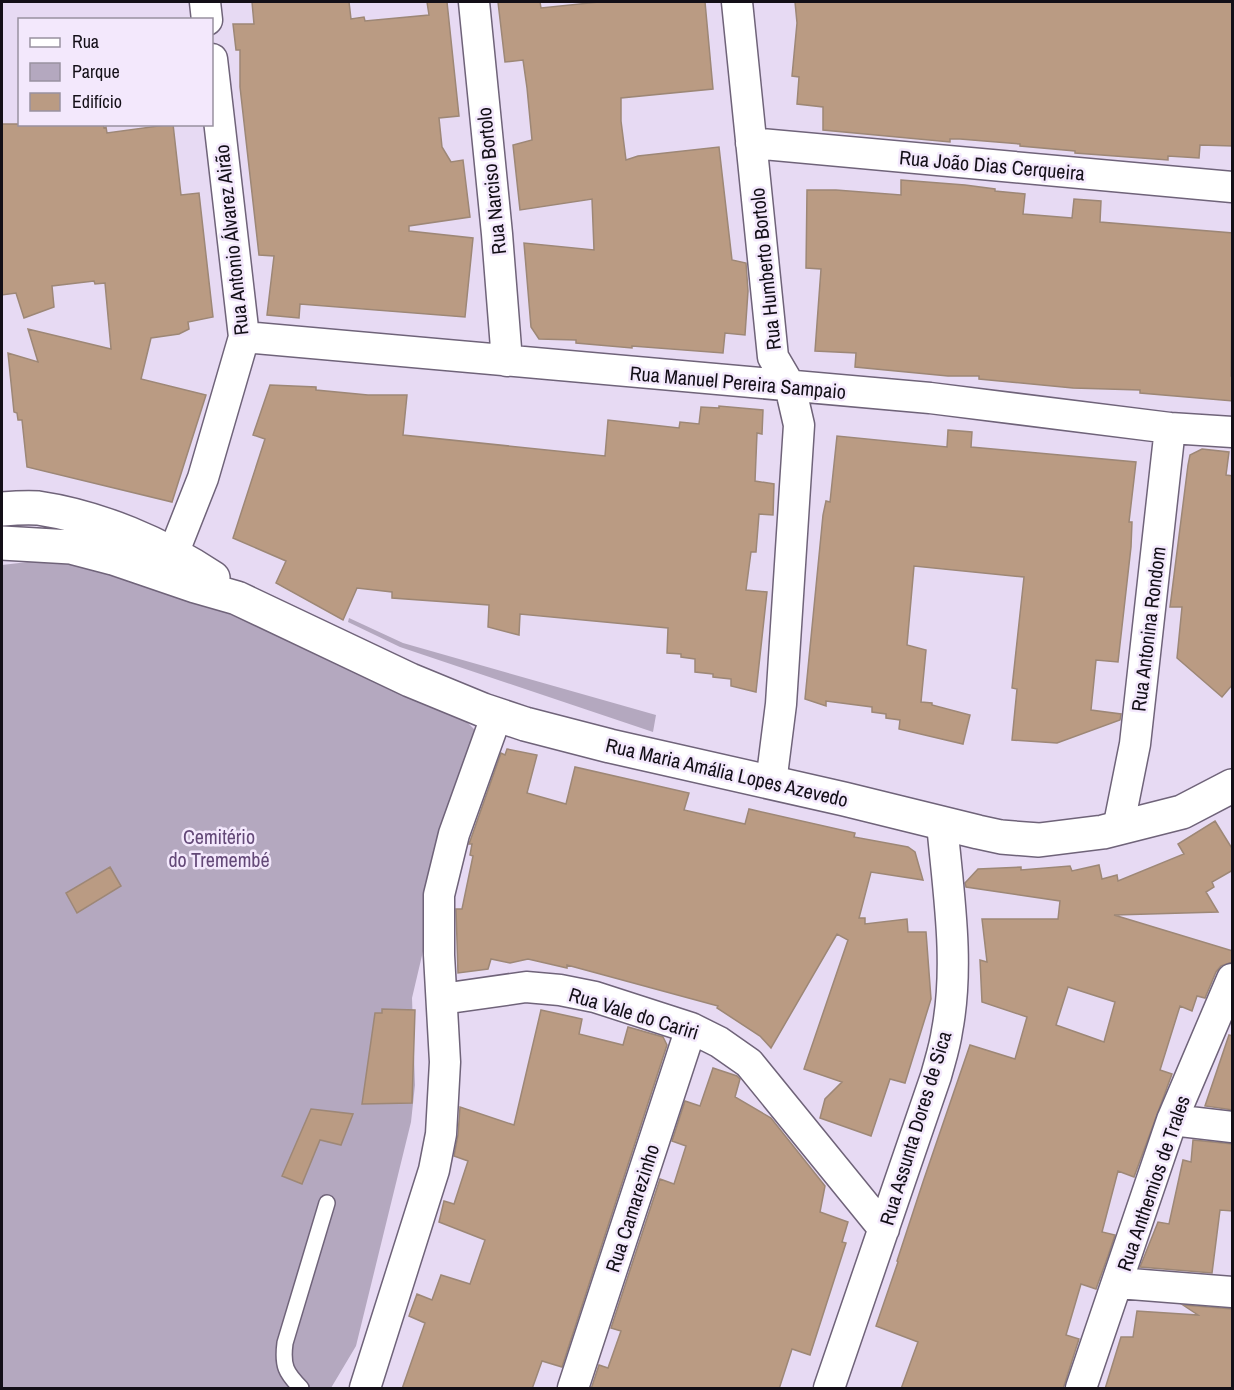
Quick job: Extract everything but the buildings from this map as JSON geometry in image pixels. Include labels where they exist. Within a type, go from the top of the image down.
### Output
[{"type":"main road","name":"Rua Maria Amália Lopes Azevedo","points":[[2,509],[37,508],[108,526],[172,554],[214,579],[237,598]]},
{"type":"main road","name":"Rua Maria Amália Lopes Azevedo","points":[[2,543],[72,547],[237,598],[410,680],[496,714],[610,746],[1001,837],[1039,840],[1089,835],[1118,829],[1182,812],[1233,786]]},
{"type":"street","points":[[205,2],[207,18]]},
{"type":"street","name":"Rua Narciso Bortolo","points":[[474,2],[507,361]]},
{"type":"street","name":"Rua Humberto Bortolo","points":[[737,2],[773,357],[790,386],[799,425],[781,704],[771,783]]},
{"type":"street","name":"Rua Antonio Álvarez Airão","points":[[172,554],[202,478],[244,337],[213,68]]},
{"type":"street","name":"Rua João Dias Cerqueira","points":[[751,143],[1233,188]]},
{"type":"street","name":"Rua Manuel Pereira Sampaio","points":[[244,337],[930,398],[1170,428],[1233,432]]},
{"type":"street","name":"Rua Antonina Rondom","points":[[1118,829],[1135,744],[1170,428]]},
{"type":"street","points":[[366,1389],[434,1170],[441,1134],[445,1062],[439,895],[454,834],[496,714]]},
{"type":"street","name":"Rua Assunta Dores de Sica","points":[[829,1389],[936,1076],[948,1030],[952,986],[952,931],[942,823]]},
{"type":"street","name":"Rua Anthemios de Trales","points":[[1081,1389],[1172,1120],[1233,979]]},
{"type":"street","name":"Rua Vale do Cariri","points":[[442,999],[526,987],[560,990],[595,997],[692,1028],[719,1042],[749,1064],[884,1229]]},
{"type":"street","name":"Rua Camarezinho","points":[[573,1389],[692,1028]]},
{"type":"street","points":[[1172,1120],[1233,1127]]},
{"type":"street","points":[[1118,1283],[1233,1292]]},
{"type":"lane","points":[[301,1389],[285,1368],[284,1350],[327,1203]]},
{"type":"green space","name":"Cemitério do Tremembé","points":[[45,560],[84,563],[191,596],[462,717],[475,730],[412,998],[415,1085],[411,1122],[356,1346],[331,1388],[2,1388],[2,565]]},
{"type":"green space","points":[[349,618],[403,643],[656,715],[653,732],[400,647],[348,622]]}]
